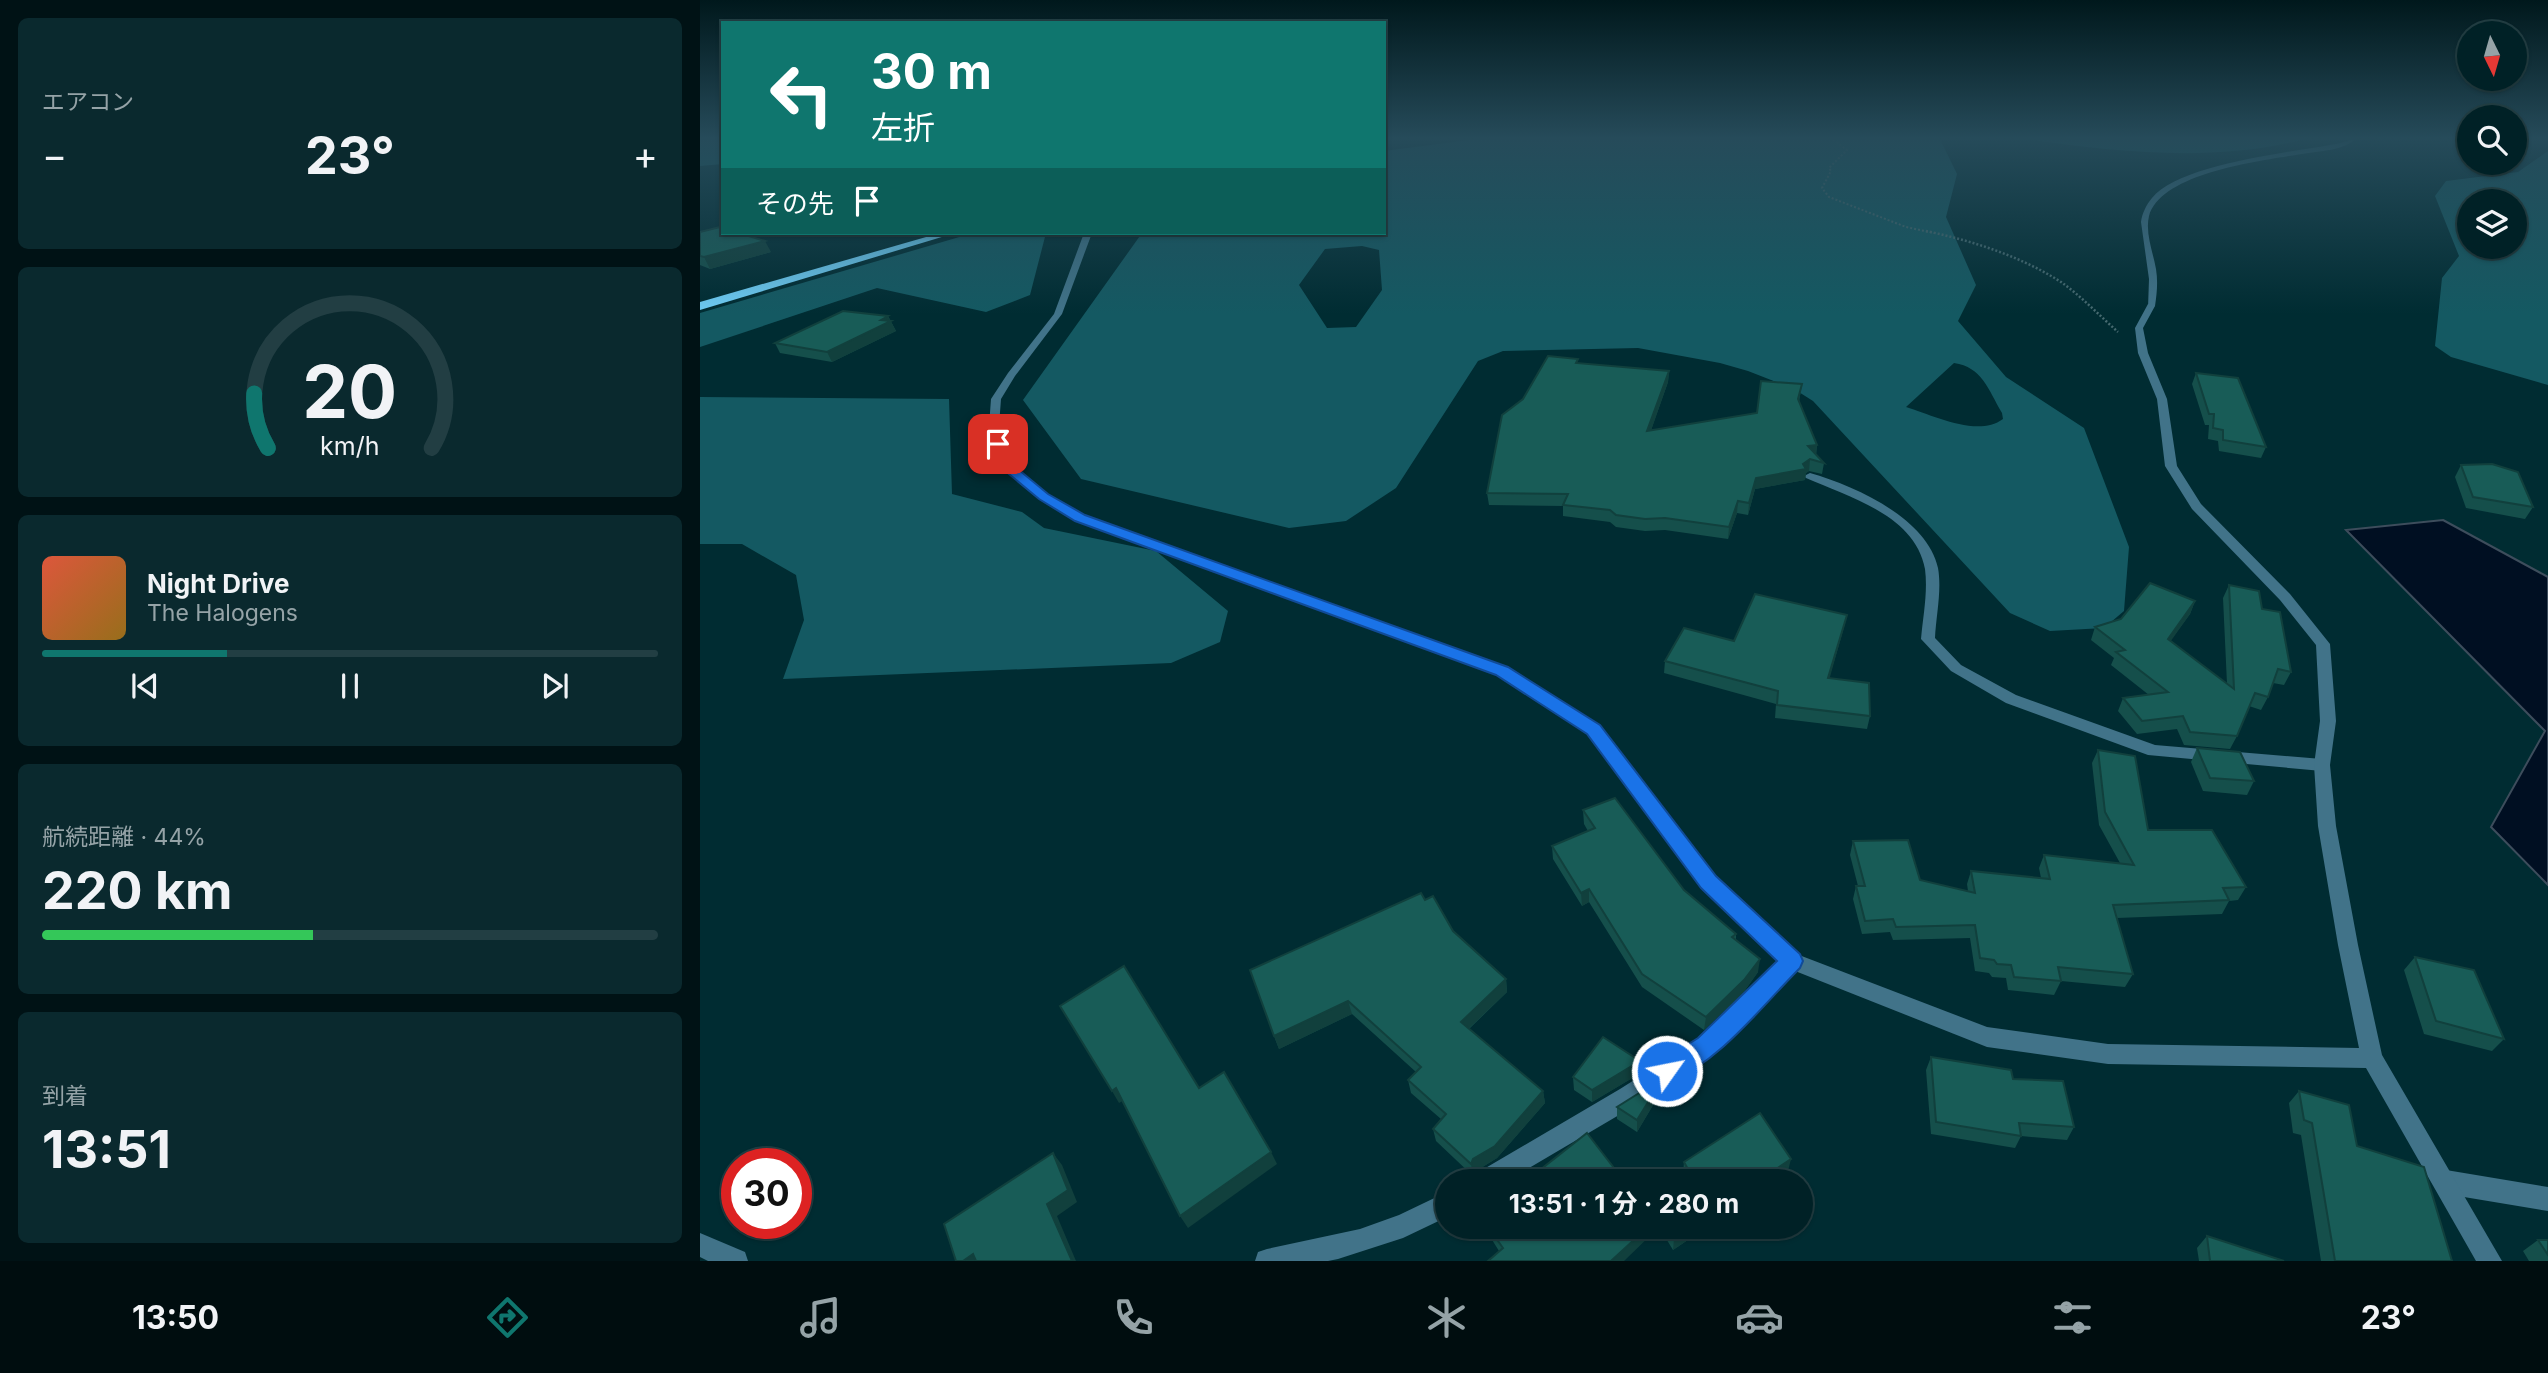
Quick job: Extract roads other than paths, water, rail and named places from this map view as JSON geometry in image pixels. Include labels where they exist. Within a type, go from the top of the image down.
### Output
[{"type":"highway","points":[[700,306],[943,235]]},
{"type":"street","points":[[2156,196],[2146,214],[2146,248],[2154,278],[2151,306],[2139,328],[2143,353],[2162,400],[2171,466],[2196,506],[2285,597],[2323,644],[2328,721],[2322,765],[2327,826],[2372,1058],[2490,1261]]},
{"type":"street","points":[[1087,235],[1058,314],[996,399],[995,426],[1001,461],[1043,497],[1080,518],[1502,671],[1594,729],[1708,882],[1792,961],[1987,1037],[2108,1054],[2372,1058]]},
{"type":"street","points":[[1810,476],[1906,523],[1926,550],[1931,570],[1928,639],[1956,668],[2011,699],[2154,751],[2322,765]]},
{"type":"street","points":[[1505,1169],[1628,1097],[1706,1046],[1792,961]]},
{"type":"street","points":[[2446,1182],[2548,1199]]},
{"type":"street","points":[[1267,1261],[1342,1247],[1413,1224],[1435,1210]]},
{"type":"street","points":[[700,1245],[736,1261]]}]
